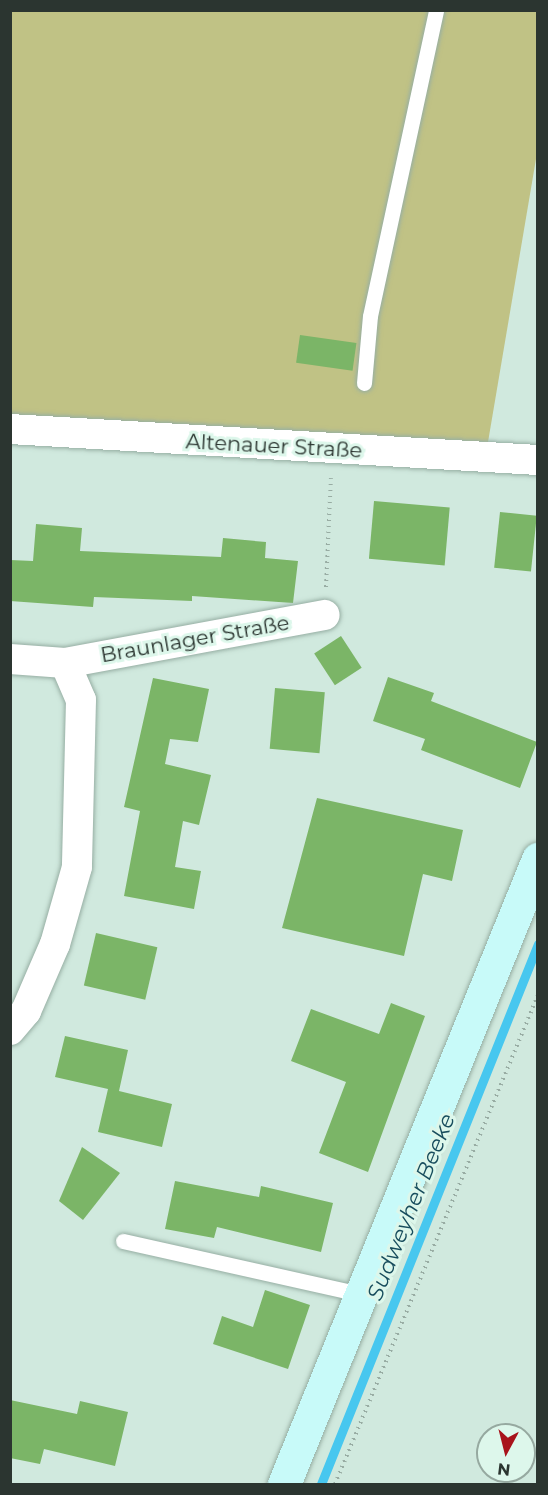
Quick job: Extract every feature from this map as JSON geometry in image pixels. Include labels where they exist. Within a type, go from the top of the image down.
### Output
[{"type":"main road","points":[[284,1485],[537,859]]},
{"type":"street","name":"Altenauer Straße","points":[[10,429],[333,450],[537,460]]},
{"type":"street","name":"Braunlager Straße","points":[[10,659],[65,663],[325,615]]},
{"type":"street","points":[[10,1030],[26,1011],[55,944],[77,867],[81,700],[65,663]]},
{"type":"lane","points":[[364,383],[370,316],[436,10]]},
{"type":"lane","points":[[123,1241],[361,1294]]},
{"type":"path","points":[[325,615],[333,450]]},
{"type":"path","points":[[335,1485],[537,995]]},
{"type":"green space","points":[[10,11],[537,11],[537,153],[488,442],[11,417]]},
{"type":"building","points":[[300,335],[356,343],[353,371],[296,363]]},
{"type":"building","points":[[374,501],[450,508],[445,565],[369,559]]},
{"type":"building","points":[[500,512],[537,516],[531,572],[494,568]]},
{"type":"building","points":[[36,524],[82,528],[80,551],[221,557],[223,538],[266,542],[265,558],[298,561],[293,603],[192,596],[192,601],[94,597],[93,607],[10,601],[10,560],[33,561]]},
{"type":"building","points":[[341,636],[362,668],[335,685],[314,653]]},
{"type":"building","points":[[388,677],[434,693],[431,701],[537,742],[520,788],[421,750],[425,739],[373,721]]},
{"type":"building","points":[[153,678],[209,689],[198,742],[170,739],[165,764],[211,775],[199,825],[183,821],[175,867],[201,871],[194,909],[124,896],[140,811],[124,807]]},
{"type":"building","points":[[275,688],[325,692],[319,753],[270,749]]},
{"type":"building","points":[[317,798],[463,830],[452,881],[423,874],[404,956],[282,928]]},
{"type":"building","points":[[96,933],[157,947],[145,1000],[84,986]]},
{"type":"building","points":[[391,1003],[425,1016],[368,1172],[319,1153],[346,1082],[291,1061],[311,1009],[379,1034]]},
{"type":"building","points":[[65,1036],[128,1050],[119,1091],[172,1104],[162,1147],[98,1132],[108,1089],[55,1077]]},
{"type":"building","points":[[82,1147],[120,1173],[83,1220],[59,1201]]},
{"type":"building","points":[[175,1181],[259,1197],[261,1186],[333,1203],[321,1252],[217,1227],[214,1238],[165,1229]]},
{"type":"building","points":[[265,1290],[310,1305],[288,1369],[213,1344],[222,1316],[253,1327]]},
{"type":"building","points":[[10,1400],[77,1414],[80,1401],[128,1412],[115,1466],[44,1449],[40,1464],[10,1458]]},
{"type":"waterway","name":"Sudweyher Beeke","points":[[321,1484],[538,944]]}]
